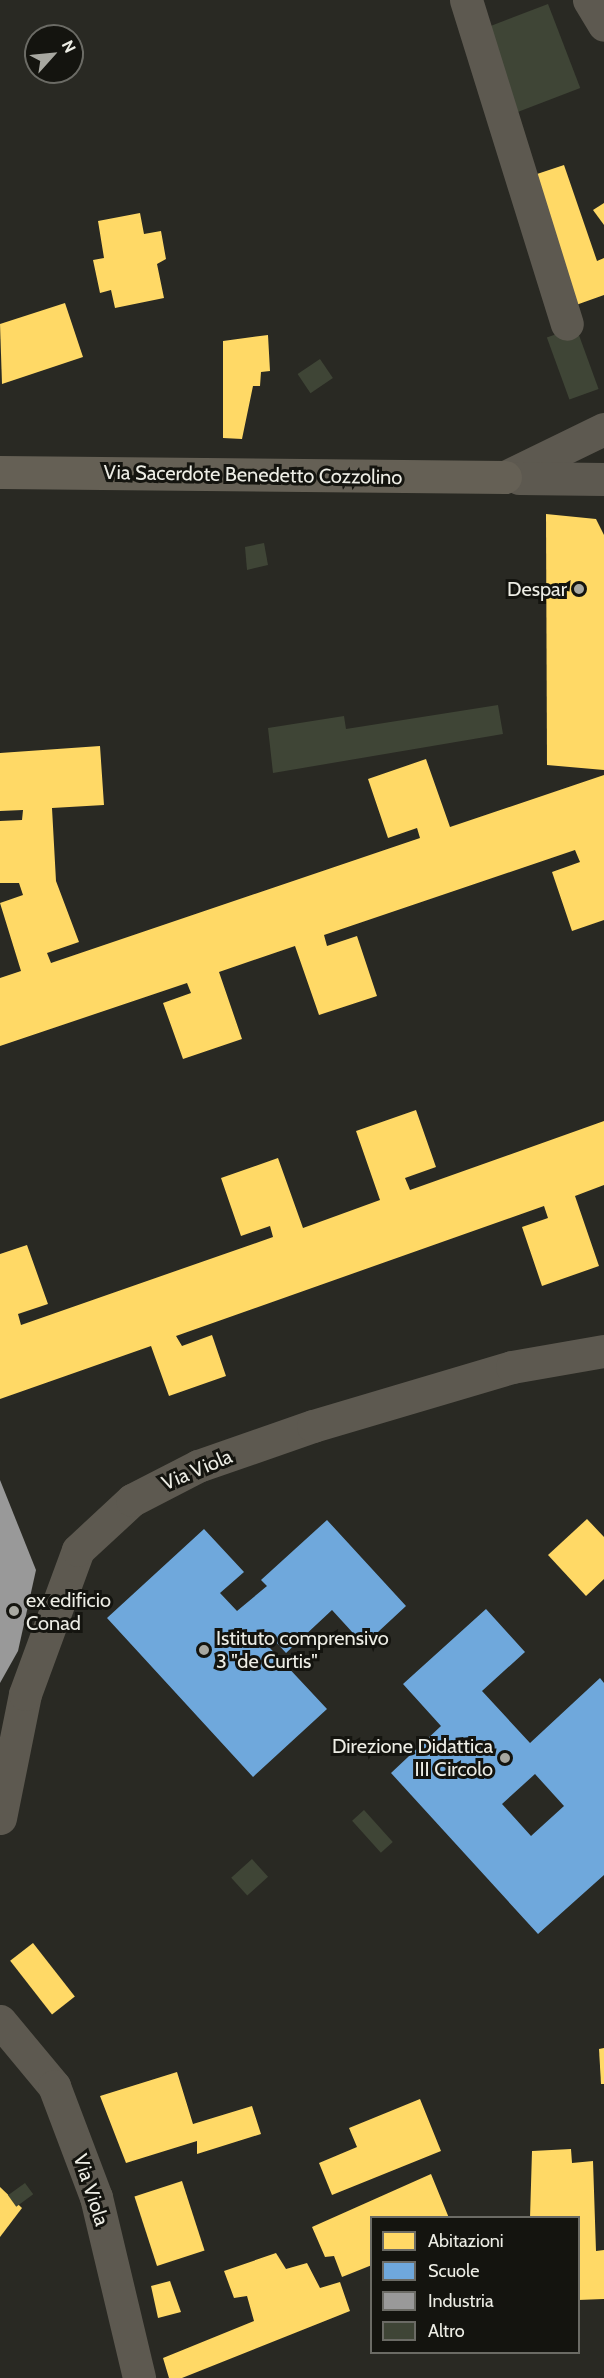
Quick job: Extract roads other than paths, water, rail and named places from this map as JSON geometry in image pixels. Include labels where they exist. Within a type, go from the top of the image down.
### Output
[{"type":"main road","name":"Via Sacerdote Benedetto Cozzolino","points":[[0,472],[505,477]]},
{"type":"street","points":[[466,0],[567,324]]},
{"type":"street","points":[[589,0],[604,25]]},
{"type":"street","name":"Via Sacerdote Benedetto Cozzolino","points":[[505,477],[604,429]]},
{"type":"street","name":"Via Sacerdote Benedetto Cozzolino","points":[[505,477],[604,479]]},
{"type":"street","name":"Via Viola","points":[[0,1818],[25,1695],[78,1550],[132,1500],[198,1466],[313,1426],[512,1367],[604,1352]]},
{"type":"street","name":"Via Viola","points":[[0,2021],[54,2086],[96,2198],[139,2378]]},
{"type":"place","name":"Despar","points":[[579,589]]},
{"type":"place","name":"ex edificio Conad","points":[[14,1611]]},
{"type":"place","name":"Istituto comprensivo 3 \"de Curtis\"","points":[[204,1650]]},
{"type":"place","name":"Direzione Didattica III Circolo","points":[[505,1758]]}]
